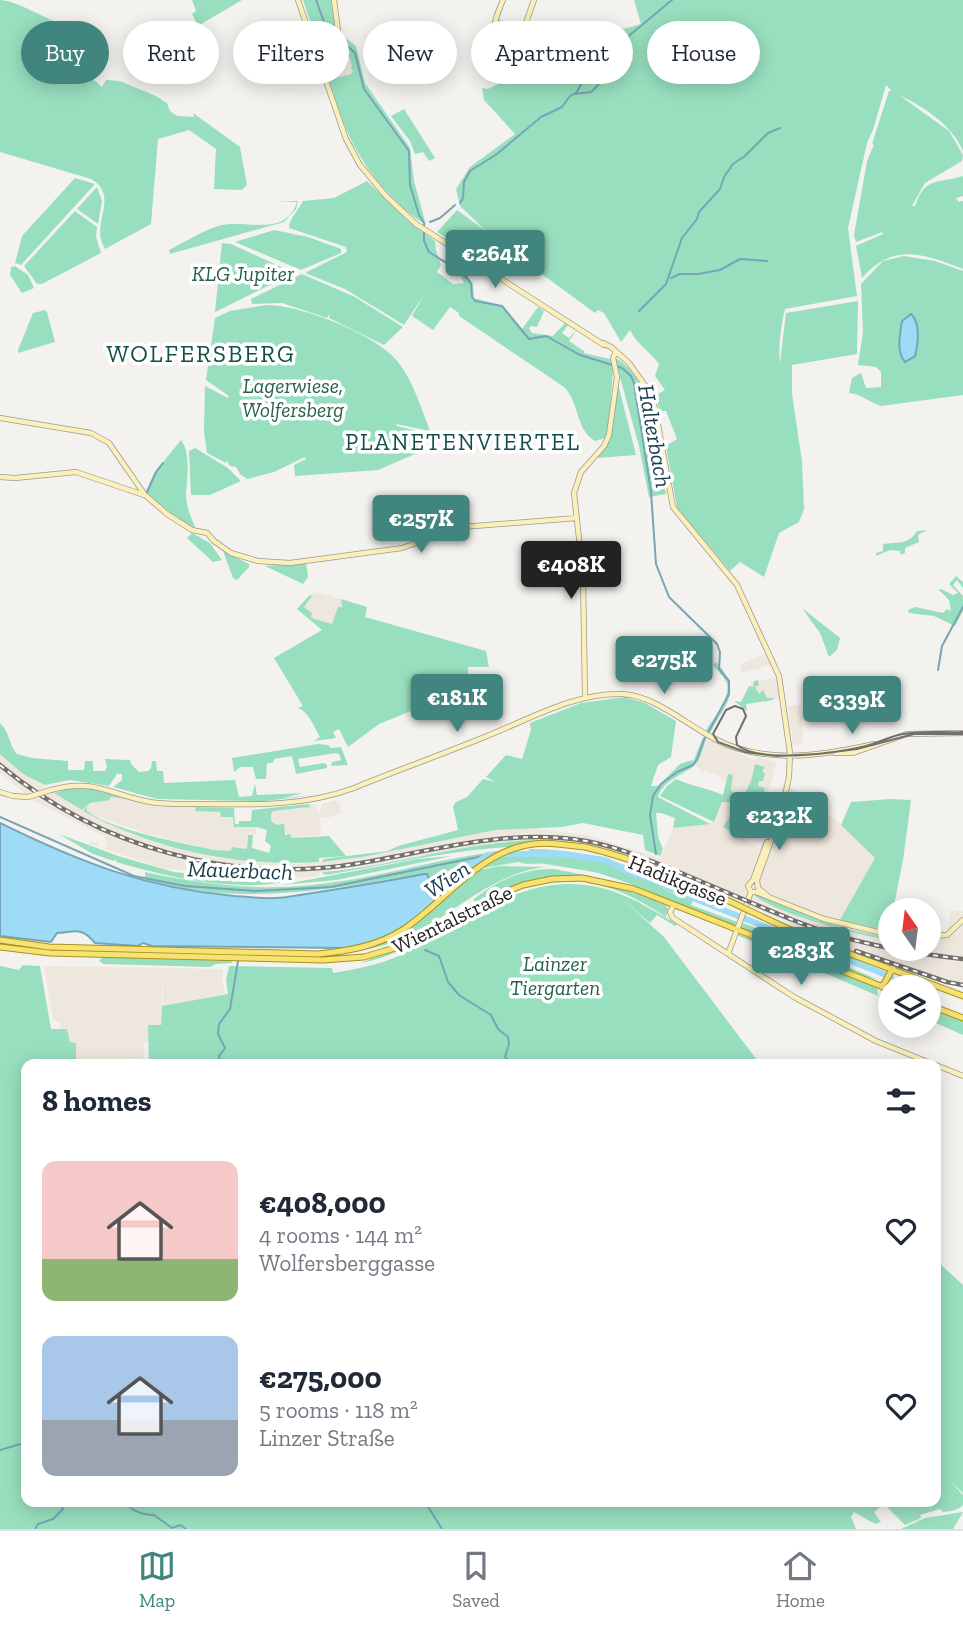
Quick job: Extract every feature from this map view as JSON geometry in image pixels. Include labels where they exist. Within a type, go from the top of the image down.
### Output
[{"type":"main road","points":[[298,0],[305,21]]},
{"type":"main road","points":[[334,0],[336,21]]},
{"type":"main road","points":[[503,0],[493,30],[497,44],[506,48],[519,42],[534,0]]},
{"type":"main road","points":[[326,84],[352,153],[386,196],[426,231],[616,352],[634,368],[652,399],[670,498],[675,510],[737,585],[778,673],[790,755],[786,795],[774,831],[765,846],[755,888],[728,954]]},
{"type":"main road","points":[[585,698],[583,575],[574,489],[583,469],[608,438],[617,377],[614,360],[616,352]]},
{"type":"main road","points":[[0,418],[100,436],[114,449],[145,495],[169,516],[238,556],[258,561],[290,563],[402,548],[462,527],[577,518]]},
{"type":"main road","points":[[0,477],[76,472],[145,495]]},
{"type":"main road","points":[[0,792],[28,797],[69,785],[85,785],[152,802],[253,805],[322,798],[350,790],[565,704],[585,698],[619,694],[636,696],[707,735],[750,752],[790,755],[833,752],[907,734],[963,735]]},
{"type":"main road","name":"Hadikgasse","points":[[452,891],[492,859],[515,848],[539,844],[585,847],[625,858],[821,943],[963,996]]},
{"type":"main road","name":"Wientalstraße","points":[[244,955],[334,960],[374,955],[421,937],[503,892],[552,879],[582,878],[634,889],[878,983]]},
{"type":"main road","points":[[755,888],[769,897],[828,921],[878,932]]},
{"type":"main road","name":"Wientalstraße","points":[[244,955],[318,954],[354,950],[377,943],[404,928],[452,891]]},
{"type":"main road","points":[[674,905],[670,908],[670,914],[681,924],[793,997],[866,1035],[921,1059]]},
{"type":"main road","points":[[942,935],[947,935],[963,920]]},
{"type":"main road","points":[[0,940],[49,947],[232,955]]},
{"type":"main road","points":[[0,947],[50,953],[244,955]]},
{"type":"main road","points":[[889,975],[892,969]]},
{"type":"main road","points":[[941,1010],[963,1018]]},
{"type":"main road","points":[[941,1067],[963,1076]]},
{"type":"shaded area","points":[[349,56],[353,70],[349,75]]},
{"type":"shaded area","points":[[317,592],[367,607],[365,617],[320,627],[297,609],[308,596]]},
{"type":"shaded area","points":[[765,654],[771,665],[742,673],[740,664]]},
{"type":"shaded area","points":[[776,677],[779,699],[745,704],[742,700],[752,682]]},
{"type":"shaded area","points":[[801,704],[803,744],[793,745],[788,706]]},
{"type":"shaded area","points":[[706,739],[755,760],[757,757],[777,762],[761,817],[745,840],[759,849],[771,832],[783,784],[816,804],[841,825],[887,802],[911,800],[895,898],[878,898],[878,960],[824,942],[825,938],[749,906],[752,897],[747,895],[743,904],[627,856],[576,843],[540,840],[496,843],[320,872],[318,876],[299,878],[284,874],[258,878],[235,877],[163,868],[101,848],[106,847],[107,843],[103,836],[32,800],[0,772],[0,754],[23,774],[34,778],[54,793],[71,788],[87,788],[157,807],[201,807],[201,810],[234,817],[234,827],[256,827],[256,835],[248,835],[247,849],[232,847],[232,851],[215,850],[144,833],[91,814],[133,834],[213,857],[296,864],[362,857],[481,831],[530,828],[587,835],[660,858],[673,828],[715,822],[726,783],[714,773],[711,775],[706,771],[702,774],[696,764]]},
{"type":"shaded area","points":[[336,800],[337,803],[340,802],[341,813],[328,818],[320,817],[321,835],[291,838],[274,821],[271,822],[271,813],[276,807],[317,804],[316,808],[320,813],[322,804]]},
{"type":"shaded area","points":[[92,837],[92,842],[98,840],[101,848],[89,844]]},
{"type":"shaded area","points":[[951,910],[963,911],[963,986],[941,982],[941,975],[921,975],[880,961],[942,961],[942,932],[947,932]]},
{"type":"shaded area","points":[[44,966],[223,969],[224,994],[163,1006],[163,970],[161,1025],[148,1025],[148,1043],[144,1043],[144,1059],[76,1059],[76,1043],[70,1042],[67,1029],[60,1028],[60,1023],[53,1020]]},
{"type":"green space","points":[[0,0],[24,7],[54,21],[21,21],[21,84],[99,84],[102,87],[109,84],[109,80],[120,81],[156,96],[167,103],[170,111],[177,116],[194,117],[193,113],[240,147],[247,185],[242,190],[214,189],[216,149],[189,130],[158,139],[151,224],[105,249],[100,230],[104,194],[100,186],[91,179],[0,152]]},
{"type":"green space","points":[[192,0],[242,0],[206,21],[196,21],[192,14],[196,11]]},
{"type":"green space","points":[[303,0],[331,0],[334,21],[310,21]]},
{"type":"green space","points":[[634,0],[963,0],[963,151],[952,133],[936,117],[899,95],[949,131],[963,155],[962,161],[925,183],[912,206],[915,206],[928,185],[963,176],[963,196],[956,198],[959,202],[963,201],[963,269],[922,256],[897,255],[886,259],[862,278],[856,246],[883,234],[882,232],[856,242],[854,235],[867,161],[889,91],[892,91],[886,85],[867,143],[848,228],[857,296],[785,309],[780,336],[780,363],[786,313],[858,301],[857,354],[792,365],[792,394],[802,461],[804,509],[799,522],[779,533],[764,577],[740,562],[730,571],[677,508],[666,446],[677,439],[666,411],[660,411],[655,396],[665,390],[655,376],[659,364],[630,330],[621,342],[604,313],[598,310],[595,313],[509,250],[504,256],[499,251],[488,263],[437,232],[457,210],[486,231],[460,206],[456,189],[470,167],[515,134],[484,100],[482,88],[488,89],[497,84],[633,84],[633,26],[641,24]]},
{"type":"green space","points":[[349,41],[356,46],[363,84],[366,84],[410,148],[414,181],[426,225],[402,207],[380,184],[353,145],[330,84],[349,84],[349,75],[353,70],[350,68]]},
{"type":"green space","points":[[404,109],[435,158],[429,161],[423,152],[415,154],[410,141],[391,116]]},
{"type":"green space","points":[[75,178],[95,184],[21,265],[15,263],[22,236]]},
{"type":"green space","points":[[367,181],[410,223],[435,241],[441,265],[437,272],[453,284],[464,283],[459,272],[453,268],[456,266],[473,283],[474,298],[503,306],[522,329],[538,307],[544,311],[537,327],[529,328],[532,333],[553,336],[566,322],[568,325],[562,333],[569,338],[577,329],[569,341],[584,353],[614,360],[616,358],[630,370],[648,401],[666,494],[649,497],[639,446],[618,370],[613,371],[608,433],[606,438],[595,441],[584,430],[573,400],[564,387],[459,316],[459,313],[450,307],[433,330],[412,316],[424,295],[404,325],[345,289],[305,273],[347,252],[346,247],[289,228],[292,217],[303,201],[334,198]]},
{"type":"green space","points":[[97,187],[102,201],[98,224],[77,209]]},
{"type":"green space","points":[[277,201],[298,201],[296,209],[284,222],[170,254],[169,250],[218,226],[274,224],[291,213],[297,202]]},
{"type":"green space","points":[[75,211],[97,227],[96,237],[101,253],[42,284],[37,284],[24,266]]},
{"type":"green space","points":[[274,230],[308,237],[341,249],[341,253],[301,270],[235,242]]},
{"type":"green space","name":"KLG Jupiter","points":[[222,243],[231,244],[294,273],[215,312]]},
{"type":"green space","points":[[904,256],[935,261],[963,271],[963,395],[881,406],[849,393],[852,378],[861,373],[866,388],[881,387],[881,372],[876,367],[858,365],[863,332],[861,284],[883,261]],"holes":[[[912,314],[917,352],[899,349],[900,334],[907,316]]]},
{"type":"green space","points":[[15,266],[28,275],[34,288],[22,293],[10,275],[11,267]]},
{"type":"green space","points":[[302,274],[355,297],[403,327],[384,345],[329,318],[330,313],[327,318],[282,303],[252,304],[251,299]]},
{"type":"green space","name":"Lagerwiese, Wolfersberg","points":[[266,305],[298,310],[337,323],[373,341],[398,362],[416,395],[430,431],[396,424],[430,434],[422,451],[378,470],[295,476],[294,465],[306,459],[305,457],[274,472],[247,479],[227,461],[226,463],[207,453],[204,432],[205,386],[228,398],[229,396],[206,380],[215,318],[230,311]]},
{"type":"green space","points":[[45,310],[55,342],[18,353],[33,313]]},
{"type":"green space","points":[[618,384],[636,455],[596,458],[605,447]]},
{"type":"green space","points":[[181,440],[187,459],[186,498],[195,527],[193,528],[146,492],[155,472]]},
{"type":"green space","points":[[195,448],[228,468],[241,481],[210,495],[191,495],[189,451]]},
{"type":"green space","points":[[927,530],[918,535],[919,542],[905,548],[905,553],[901,555],[900,551],[890,550],[876,556],[876,553],[883,551],[883,544],[906,541],[917,531]]},
{"type":"green space","points":[[192,533],[210,543],[222,560],[213,562],[187,538]]},
{"type":"green space","points":[[223,551],[249,564],[237,580],[233,578]]},
{"type":"green space","points":[[306,563],[308,577],[303,584],[265,566]]},
{"type":"green space","points":[[956,576],[963,582],[963,588],[957,580],[953,585],[963,596],[963,611],[955,626],[934,616],[909,613],[908,610],[915,607],[943,613],[947,609],[951,611],[949,600],[939,590],[953,595],[958,593],[949,584]]},
{"type":"green space","points":[[312,596],[304,607],[312,613],[311,618],[332,624],[338,607],[342,607],[341,599],[367,607],[365,617],[486,651],[489,667],[468,667],[468,680],[429,693],[433,702],[379,724],[348,747],[339,729],[333,732],[336,738],[314,741],[320,737],[308,716],[298,708],[303,706],[274,658],[322,630],[297,609]]},
{"type":"green space","points":[[802,608],[840,638],[837,650],[829,657],[820,633]]},
{"type":"green space","points":[[716,662],[729,681],[730,690],[726,705],[710,733],[706,730],[721,708],[727,690],[726,681],[713,665]]},
{"type":"green space","points":[[758,680],[759,685],[755,687],[759,694],[763,690],[767,698],[773,700],[746,704],[747,711],[734,701],[741,702],[749,686],[753,687],[754,681]]},
{"type":"green space","points":[[625,697],[645,703],[676,721],[671,757],[658,765],[651,786],[658,786],[680,764],[692,760],[693,762],[703,737],[706,739],[697,763],[668,782],[658,797],[710,824],[673,828],[675,818],[656,813],[658,837],[663,849],[660,856],[645,850],[643,835],[583,823],[562,827],[495,830],[362,857],[322,862],[323,859],[388,851],[458,830],[453,806],[467,797],[483,779],[495,782],[486,777],[506,755],[522,759],[531,730],[530,723],[581,703]]},
{"type":"green space","points":[[0,723],[17,754],[68,761],[68,770],[84,770],[85,761],[93,761],[93,771],[105,771],[105,759],[130,760],[139,772],[148,771],[152,761],[156,761],[157,771],[163,771],[164,783],[235,780],[239,797],[252,796],[255,784],[257,795],[303,793],[284,798],[329,793],[251,803],[157,799],[113,787],[122,780],[122,774],[117,774],[109,786],[70,780],[45,785],[23,774],[0,754]]},
{"type":"green space","points":[[318,744],[331,748],[341,747],[348,765],[331,766],[332,762],[341,760],[336,753],[298,759],[300,767],[324,763],[327,768],[296,774],[292,756],[267,763],[266,779],[256,779],[253,767],[240,767],[234,772],[232,758]]},
{"type":"green space","points":[[755,764],[765,767],[762,771],[765,774],[763,781],[759,781],[758,786],[765,788],[761,804],[765,805],[761,819],[752,813],[755,817],[744,824],[737,836],[723,827],[734,810],[744,810],[745,807],[736,802],[722,802],[714,822],[660,796],[676,779],[723,795],[728,774],[733,773],[731,791],[744,795]]},
{"type":"green space","points":[[71,788],[92,789],[130,799],[110,797],[110,800],[90,803],[82,810],[54,793]]},
{"type":"green space","points":[[911,800],[895,898],[878,898],[878,928],[840,920],[875,858],[841,825],[851,802]]},
{"type":"green space","points":[[309,804],[310,810],[308,807],[273,811],[271,821],[277,825],[284,824],[285,835],[290,834],[291,838],[329,836],[346,856],[319,858],[319,862],[288,863],[258,862],[197,853],[139,836],[110,825],[83,811],[87,807],[87,811],[97,818],[129,830],[215,850],[231,851],[232,847],[247,849],[248,835],[253,835],[252,848],[269,853],[271,846],[265,841],[267,830],[234,827],[233,817],[221,817],[220,812],[195,811],[196,807],[234,808],[235,824],[239,824],[239,821],[251,821],[252,810]]},
{"type":"green space","points":[[59,834],[118,856],[174,872],[247,880],[283,875],[297,880],[251,885],[183,879],[93,854]]},
{"type":"green space","points":[[540,840],[544,844],[598,853],[553,847],[488,849],[325,875],[322,872],[512,841]]},
{"type":"green space","points":[[530,849],[561,851],[600,858],[567,853],[528,852]]},
{"type":"green space","points":[[502,851],[435,902],[327,949],[287,946],[290,896],[332,892],[413,875],[312,891],[246,894],[179,888],[145,880],[145,872],[228,885],[290,887],[359,878]]},
{"type":"green space","points":[[503,855],[563,856],[606,862],[693,901],[691,905],[737,922],[734,927],[598,873],[519,862],[483,868]]},
{"type":"green space","points":[[452,856],[336,880],[281,885],[418,859]]},
{"type":"green space","points":[[613,861],[666,881],[679,890],[657,878],[646,877]]},
{"type":"green space","points":[[500,866],[545,867],[493,884],[410,935],[365,950],[393,938],[422,918],[479,870]]},
{"type":"green space","points":[[554,869],[595,877],[548,877],[519,884],[476,902],[473,900],[510,877]]},
{"type":"green space","points":[[590,883],[621,889],[665,905],[668,908],[666,917],[611,888]]},
{"type":"green space","name":"Lainzer Tiergarten","points":[[567,884],[598,887],[638,902],[677,924],[675,926],[657,915],[650,923],[621,898],[664,937],[756,1059],[149,1059],[148,1025],[161,1025],[162,1006],[228,994],[226,980],[229,966],[332,968],[333,973],[367,966],[401,955],[501,900],[544,887]]},
{"type":"green space","points":[[754,895],[770,898],[829,924],[878,937],[819,923],[764,902]]},
{"type":"green space","points":[[499,898],[403,950],[361,963],[412,944]]},
{"type":"green space","points":[[743,923],[878,980],[746,931],[741,927]]},
{"type":"green space","points":[[737,935],[877,988],[878,996]]},
{"type":"green space","points":[[103,957],[232,963],[210,967],[104,964],[99,961]]},
{"type":"green space","points":[[23,965],[40,966],[51,1029],[67,1029],[70,1042],[76,1043],[76,1059],[21,1059],[21,1507],[880,1507],[874,1512],[881,1522],[875,1524],[854,1512],[851,1517],[856,1529],[0,1529],[0,966],[19,970]]},
{"type":"green space","points":[[941,1013],[963,1021],[963,1035],[941,1025]]},
{"type":"green space","points":[[941,1265],[963,1285],[963,1493],[951,1482],[963,1495],[963,1505],[952,1511],[943,1512],[940,1509],[920,1515],[921,1518],[905,1525],[887,1507],[941,1507]]},
{"type":"green space","points":[[963,1512],[953,1529],[901,1529],[925,1518]]},
{"type":"water","points":[[911,314],[917,328],[917,346],[915,356],[905,362],[900,348],[900,331],[902,321]]},
{"type":"water","points":[[0,823],[85,861],[171,887],[254,898],[281,898],[427,874],[436,895],[434,902],[421,914],[397,931],[375,941],[346,948],[152,946],[143,943],[138,946],[95,943],[86,934],[77,931],[57,933],[51,942],[0,936]]},
{"type":"waterway","name":"Halterbach","points":[[316,0],[324,21]]},
{"type":"waterway","points":[[460,203],[464,182],[470,171],[497,154],[541,117],[562,107],[570,96],[577,92],[586,74],[598,60],[622,45],[672,0]]},
{"type":"waterway","name":"Halterbach","points":[[349,47],[355,53],[364,89],[409,151],[410,185],[424,223],[424,241],[429,252],[464,274],[471,284],[475,301],[502,306],[529,339],[546,336],[580,355],[622,368],[634,383],[651,492],[656,564],[669,597],[717,644],[720,652],[719,669],[729,681],[729,694],[704,740],[697,759],[693,765],[677,772],[661,784],[653,796],[650,815],[656,854]]},
{"type":"waterway","points":[[574,94],[591,92],[599,84]]},
{"type":"waterway","points":[[639,311],[666,284],[682,238],[697,219],[699,212],[720,189],[733,164],[768,133],[780,128]]},
{"type":"waterway","points":[[430,222],[440,218],[455,205]]},
{"type":"waterway","points":[[671,278],[680,274],[720,270],[740,259],[767,261]]},
{"type":"waterway","points":[[147,492],[163,463]]},
{"type":"waterway","points":[[938,670],[942,646],[963,607]]},
{"type":"waterway","name":"Mauerbach","points":[[0,817],[134,876],[185,886],[256,891],[331,887],[488,855]]},
{"type":"waterway","name":"Halterbach","points":[[427,893],[440,886],[459,868],[488,855],[563,854],[605,860],[631,873],[886,975]]},
{"type":"waterway","name":"Halterbach","points":[[658,876],[658,882]]},
{"type":"waterway","points":[[425,950],[439,956],[448,982],[459,995],[491,1015],[498,1029],[508,1037],[505,1057],[507,1059]]},
{"type":"waterway","points":[[219,1059],[225,1048],[218,1034],[219,1024],[230,1009],[238,961]]},
{"type":"waterway","points":[[0,1450],[21,1444]]},
{"type":"waterway","points":[[35,1529],[38,1524],[53,1519],[63,1509],[62,1507]]},
{"type":"waterway","points":[[130,1507],[146,1515],[154,1515],[172,1528],[180,1525],[186,1529]]},
{"type":"waterway","points":[[428,1507],[442,1529]]},
{"type":"tram line","points":[[963,732],[910,733],[866,746],[837,751],[819,754],[781,756],[763,754],[737,745],[736,737],[746,716],[743,709],[735,706],[726,710],[713,734],[718,742],[745,752],[777,756],[818,754],[857,749],[914,734],[963,734]]},
{"type":"railway","points":[[0,765],[39,794],[124,838],[217,864],[265,869],[313,869],[501,839],[529,837],[586,841],[646,859],[835,935],[898,950],[963,959]]},
{"type":"railway","points":[[856,951],[963,985]]},
{"type":"district","name":"WOLFERSBERG","points":[[201,353]]},
{"type":"district","name":"PLANETENVIERTEL","points":[[463,442]]},
{"type":"water label","name":"Wien","points":[[447,879]]}]
